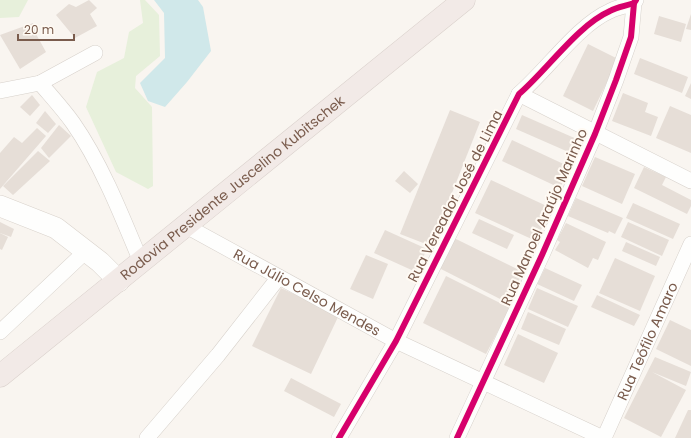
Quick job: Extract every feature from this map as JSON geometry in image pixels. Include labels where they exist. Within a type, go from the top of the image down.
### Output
[{"type":"highway","name":"Rodovia Presidente Juscelino Kubitschek","points":[[0,376],[464,0]]},
{"type":"street","name":"Rua Vereador José de Lima","points":[[339,438],[396,341],[519,94],[536,79],[587,24],[610,10],[635,2]]},
{"type":"street","name":"Rua Manoel Araújo Marinho","points":[[457,438],[482,380],[542,255],[594,134],[616,80],[631,37],[635,2]]},
{"type":"street","points":[[0,91],[40,83],[95,53]]},
{"type":"street","points":[[40,83],[73,124],[96,163],[123,218],[141,262]]},
{"type":"street","points":[[519,94],[594,134],[691,181]]},
{"type":"street","points":[[0,206],[56,228],[85,252],[100,262],[119,281]]},
{"type":"street","name":"Rua Júlio Celso Mendes","points":[[186,226],[396,341],[603,438]]},
{"type":"street","name":"Rua Teófilo Amaro","points":[[603,438],[691,244]]},
{"type":"street","points":[[0,332],[85,252]]},
{"type":"street","points":[[147,438],[218,355],[278,277]]},
{"type":"green space","points":[[0,0],[28,0],[19,17],[0,18]]},
{"type":"green space","points":[[140,0],[145,0],[159,15],[160,56],[136,76],[135,88],[152,107],[153,186],[148,189],[116,172],[86,107],[97,72],[124,58],[129,32],[143,23]]},
{"type":"water","points":[[154,0],[198,0],[203,7],[211,51],[165,107],[148,101],[140,83],[165,58],[164,13]]},
{"type":"building","points":[[89,0],[97,8],[90,14],[97,26],[75,38],[56,15],[69,4],[76,7]]},
{"type":"building","points":[[691,14],[691,30],[686,29]]},
{"type":"building","points":[[659,16],[686,24],[681,42],[654,34]]},
{"type":"building","points":[[33,23],[36,34],[46,52],[20,69],[0,35]]},
{"type":"building","points":[[588,44],[618,59],[593,111],[563,96]]},
{"type":"building","points":[[640,58],[688,77],[682,93],[634,74]]},
{"type":"building","points":[[691,83],[691,99],[685,96]]},
{"type":"building","points":[[623,93],[648,103],[645,112],[658,117],[651,136],[612,121]]},
{"type":"building","points":[[32,95],[40,105],[30,116],[20,107]]},
{"type":"building","points":[[670,106],[691,115],[691,153],[656,138]]},
{"type":"building","points":[[450,110],[480,122],[431,246],[400,234]]},
{"type":"building","points":[[45,111],[56,124],[48,133],[36,123]]},
{"type":"building","points":[[522,115],[579,140],[573,154],[516,129]]},
{"type":"building","points":[[59,125],[71,136],[49,158],[41,148]]},
{"type":"building","points":[[37,128],[46,136],[0,189],[0,153],[14,137],[22,143]]},
{"type":"building","points":[[512,140],[570,167],[560,188],[502,161]]},
{"type":"building","points":[[38,151],[50,161],[13,195],[3,186]]},
{"type":"building","points":[[595,157],[635,174],[622,204],[582,186]]},
{"type":"building","points":[[644,167],[666,177],[662,185],[691,200],[691,206],[687,214],[634,188]]},
{"type":"building","points":[[404,171],[418,184],[410,193],[395,181]]},
{"type":"building","points":[[491,180],[551,208],[536,241],[475,213]]},
{"type":"building","points":[[576,198],[623,218],[615,234],[609,231],[608,233],[568,216]]},
{"type":"building","points":[[633,203],[680,224],[673,239],[626,218]]},
{"type":"building","points":[[479,219],[514,235],[507,249],[472,233]]},
{"type":"building","points":[[0,222],[14,229],[11,237],[0,233]]},
{"type":"building","points":[[628,222],[669,240],[662,256],[621,237]]},
{"type":"building","points":[[566,223],[606,242],[598,260],[593,258],[588,268],[555,250],[560,242],[557,240]]},
{"type":"building","points":[[385,230],[427,249],[416,272],[374,253]]},
{"type":"building","points":[[0,233],[8,237],[2,250],[0,249]]},
{"type":"building","points":[[454,238],[523,272],[508,303],[439,268]]},
{"type":"building","points":[[626,242],[660,257],[656,266],[622,251]]},
{"type":"building","points":[[366,255],[388,264],[373,299],[350,289]]},
{"type":"building","points":[[615,258],[655,276],[640,311],[599,293]]},
{"type":"building","points":[[545,268],[582,285],[574,301],[537,284]]},
{"type":"building","points":[[446,276],[510,308],[486,354],[423,323]]},
{"type":"building","points":[[281,288],[339,315],[311,374],[252,346]]},
{"type":"building","points":[[537,288],[578,306],[568,327],[528,309]]},
{"type":"building","points":[[597,295],[640,315],[634,326],[591,307]]},
{"type":"building","points":[[528,312],[566,329],[559,345],[521,329]]},
{"type":"building","points":[[670,320],[691,330],[691,366],[656,349]]},
{"type":"building","points":[[518,334],[558,353],[544,383],[504,365]]},
{"type":"building","points":[[655,357],[691,372],[686,386],[652,372],[686,390],[661,437],[624,418]]},
{"type":"building","points":[[291,378],[341,404],[334,417],[284,391]]},
{"type":"building","points":[[688,410],[691,410],[691,438],[675,438]]},
{"type":"cycle path","points":[[457,438],[542,255],[595,134],[631,37],[634,3],[636,0]]},
{"type":"cycle path","points":[[339,438],[396,341],[519,94],[586,26],[613,10],[634,3]]}]
